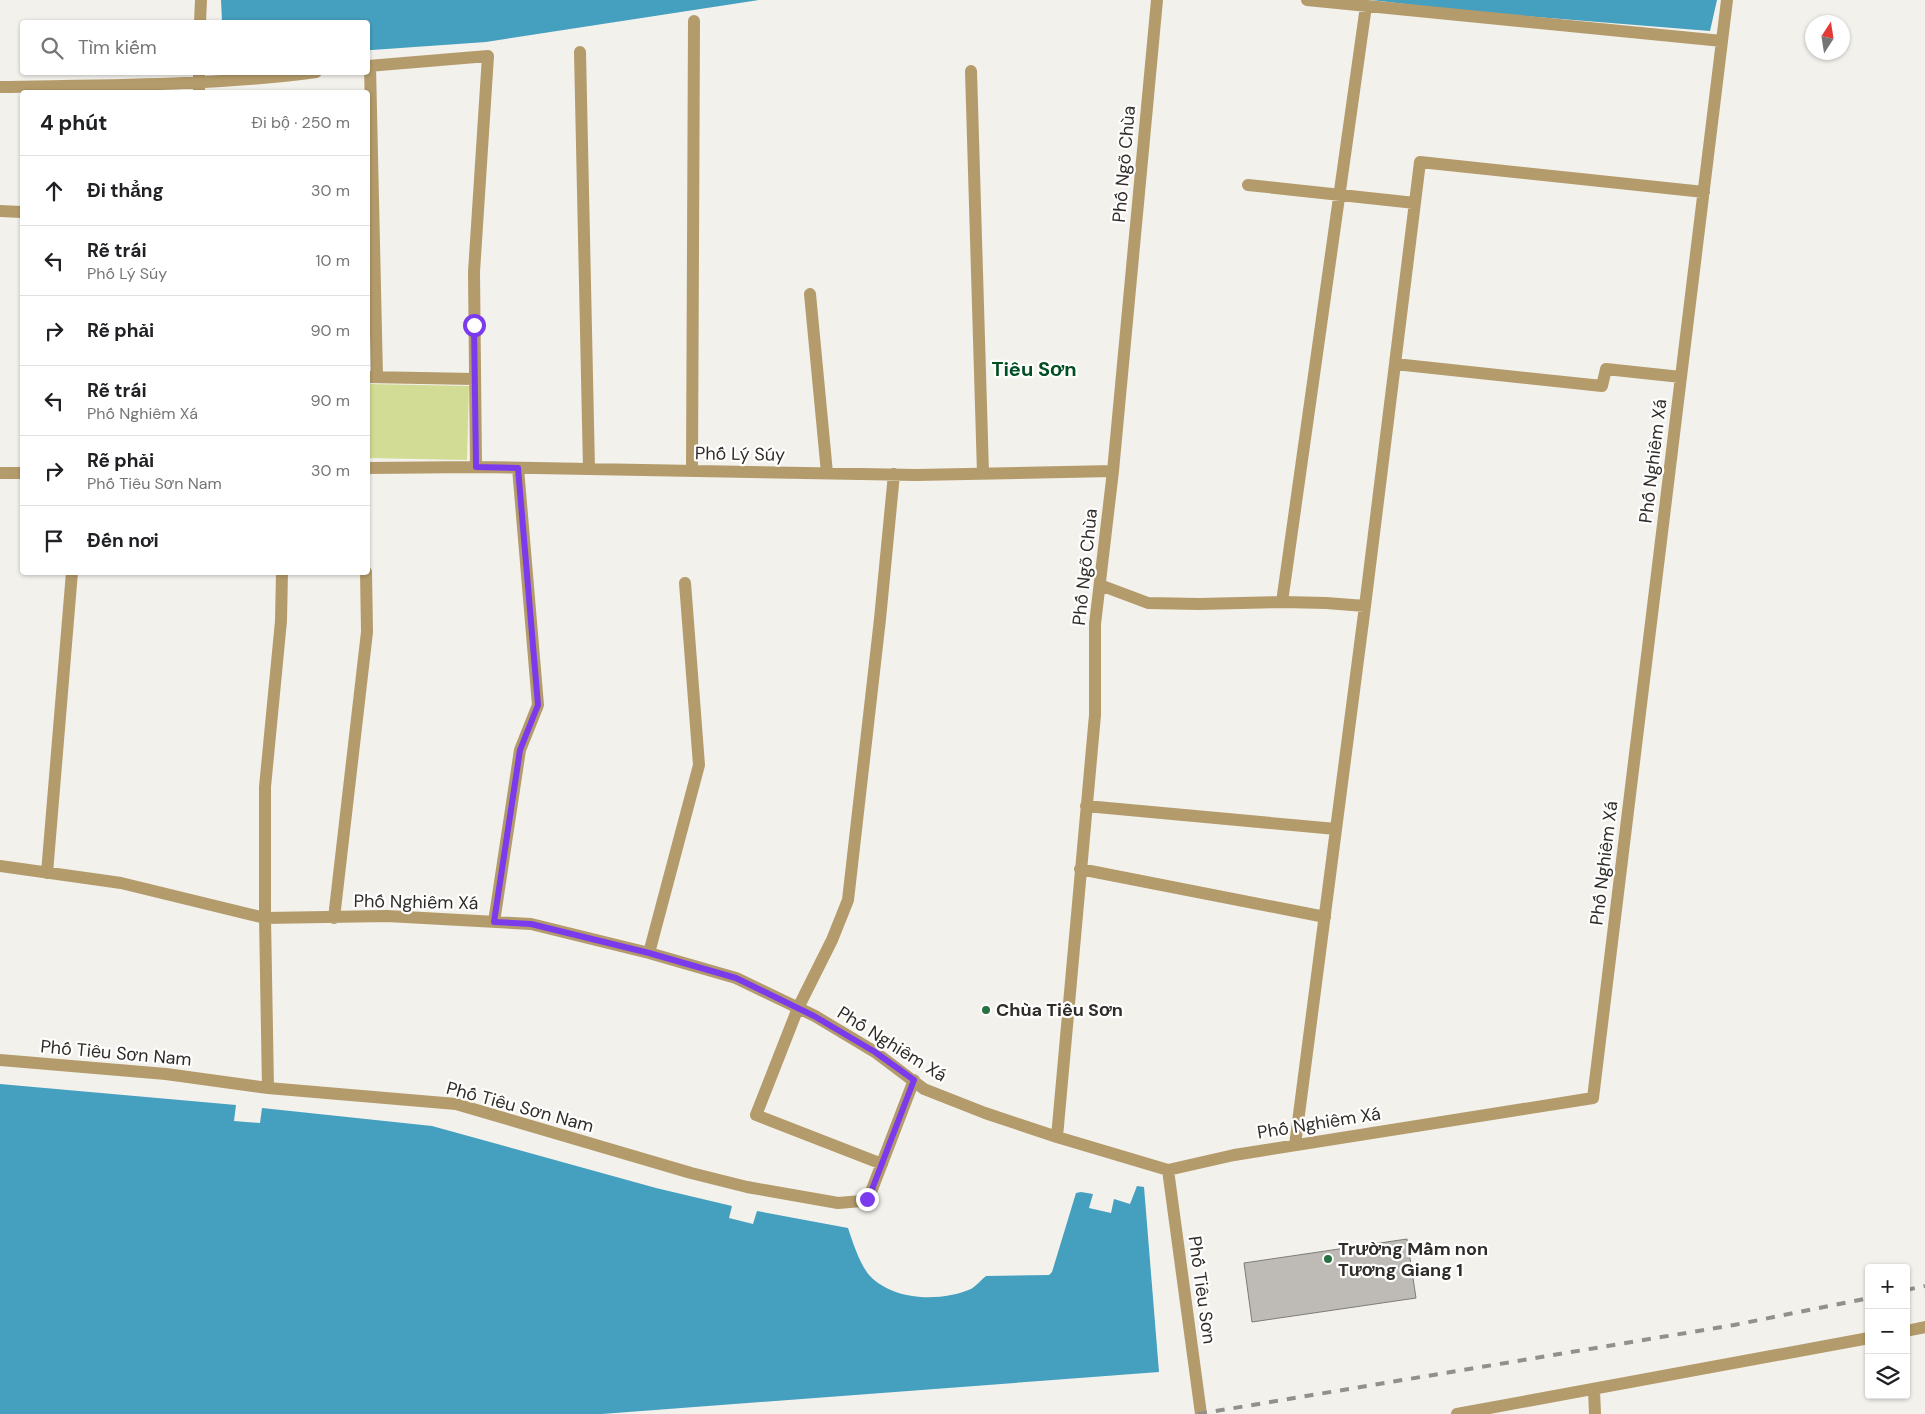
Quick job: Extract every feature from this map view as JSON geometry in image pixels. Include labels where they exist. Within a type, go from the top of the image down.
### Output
[{"type":"street","points":[[200,0],[200,20]]},
{"type":"street","name":"Phố Ngõ Chùa","points":[[1057,1137],[1095,715],[1095,624],[1113,471],[1157,0]]},
{"type":"street","points":[[1307,0],[1722,41]]},
{"type":"street","name":"Phố Nghiêm Xá","points":[[0,866],[121,883],[265,918],[386,916],[531,924],[649,953],[736,978],[798,1008],[875,1052],[924,1089],[985,1113],[1057,1137],[1168,1170],[1234,1154],[1594,1098],[1727,0]]},
{"type":"street","points":[[1282,602],[1366,6]]},
{"type":"street","points":[[692,471],[694,22]]},
{"type":"street","points":[[580,52],[589,469]]},
{"type":"street","points":[[370,66],[488,56],[474,272],[476,467]]},
{"type":"street","points":[[971,72],[983,473]]},
{"type":"street","points":[[0,87],[199,83],[267,79],[295,75]]},
{"type":"street","points":[[369,75],[369,90]]},
{"type":"street","points":[[266,90],[267,79]]},
{"type":"street","points":[[1295,1145],[1420,162],[1704,192]]},
{"type":"street","points":[[370,170],[372,377],[474,378]]},
{"type":"street","points":[[1248,185],[1415,203]]},
{"type":"street","points":[[0,211],[20,212]]},
{"type":"street","points":[[810,294],[827,473]]},
{"type":"street","points":[[1395,364],[1602,386],[1606,369],[1681,377]]},
{"type":"street","name":"Phố Lý Súy","points":[[370,468],[476,467],[894,474],[1113,471]]},
{"type":"street","points":[[494,922],[520,750],[538,705],[518,468]]},
{"type":"street","points":[[0,473],[20,473]]},
{"type":"street","points":[[882,1164],[756,1115],[798,1008],[832,940],[848,900],[880,619],[894,474]]},
{"type":"street","points":[[47,873],[72,575]]},
{"type":"street","points":[[268,1088],[265,787],[281,621],[282,575]]},
{"type":"street","points":[[334,918],[367,632],[366,575]]},
{"type":"street","points":[[649,953],[699,765],[685,583]]},
{"type":"street","points":[[1100,585],[1148,603],[1282,602],[1365,606]]},
{"type":"street","points":[[1086,806],[1336,829]]},
{"type":"street","points":[[1080,870],[1325,917]]},
{"type":"street","name":"Phố Tiêu Sơn Nam","points":[[0,1060],[166,1074],[268,1088],[456,1104],[691,1173],[827,1203],[867,1199],[914,1080]]},
{"type":"street","name":"Phố Tiêu Sơn","points":[[1168,1170],[1200,1414]]},
{"type":"street","points":[[1910,1330],[1925,1327]]},
{"type":"street","points":[[1457,1414],[1865,1339]]},
{"type":"street","points":[[1594,1390],[1595,1414]]},
{"type":"green space","points":[[370,384],[469,386],[467,460],[370,458]]},
{"type":"water","points":[[221,0],[759,0],[486,42],[370,50],[370,20],[222,20]]},
{"type":"water","points":[[1371,0],[1717,0],[1710,31],[1473,12]]},
{"type":"water","points":[[0,1084],[236,1105],[234,1121],[260,1123],[262,1108],[432,1126],[656,1188],[732,1206],[729,1218],[753,1224],[757,1211],[848,1228],[860,1260],[870,1276],[892,1290],[918,1297],[946,1296],[959,1293],[971,1289],[986,1276],[1049,1275],[1052,1272],[1076,1193],[1093,1194],[1089,1208],[1111,1213],[1114,1199],[1130,1204],[1137,1186],[1144,1187],[1159,1372],[602,1414],[0,1414]]},
{"type":"building","points":[[1407,1239],[1416,1298],[1252,1322],[1244,1263]]},
{"type":"railway","points":[[1910,1289],[1925,1286]]},
{"type":"railway","points":[[1198,1414],[1734,1325],[1865,1299]]},
{"type":"place","name":"Chùa Tiêu Sơn","points":[[986,1010]]},
{"type":"place","name":"Trường Mầm non Tương Giang 1","points":[[1328,1259]]},
{"type":"district","name":"Tiêu Sơn","points":[[1034,369]]},
{"type":"route","points":[[474,325],[476,467],[518,468],[538,705],[520,750],[494,922],[531,924],[649,953],[736,978],[814,1016],[875,1052],[914,1080],[867,1199]]}]
